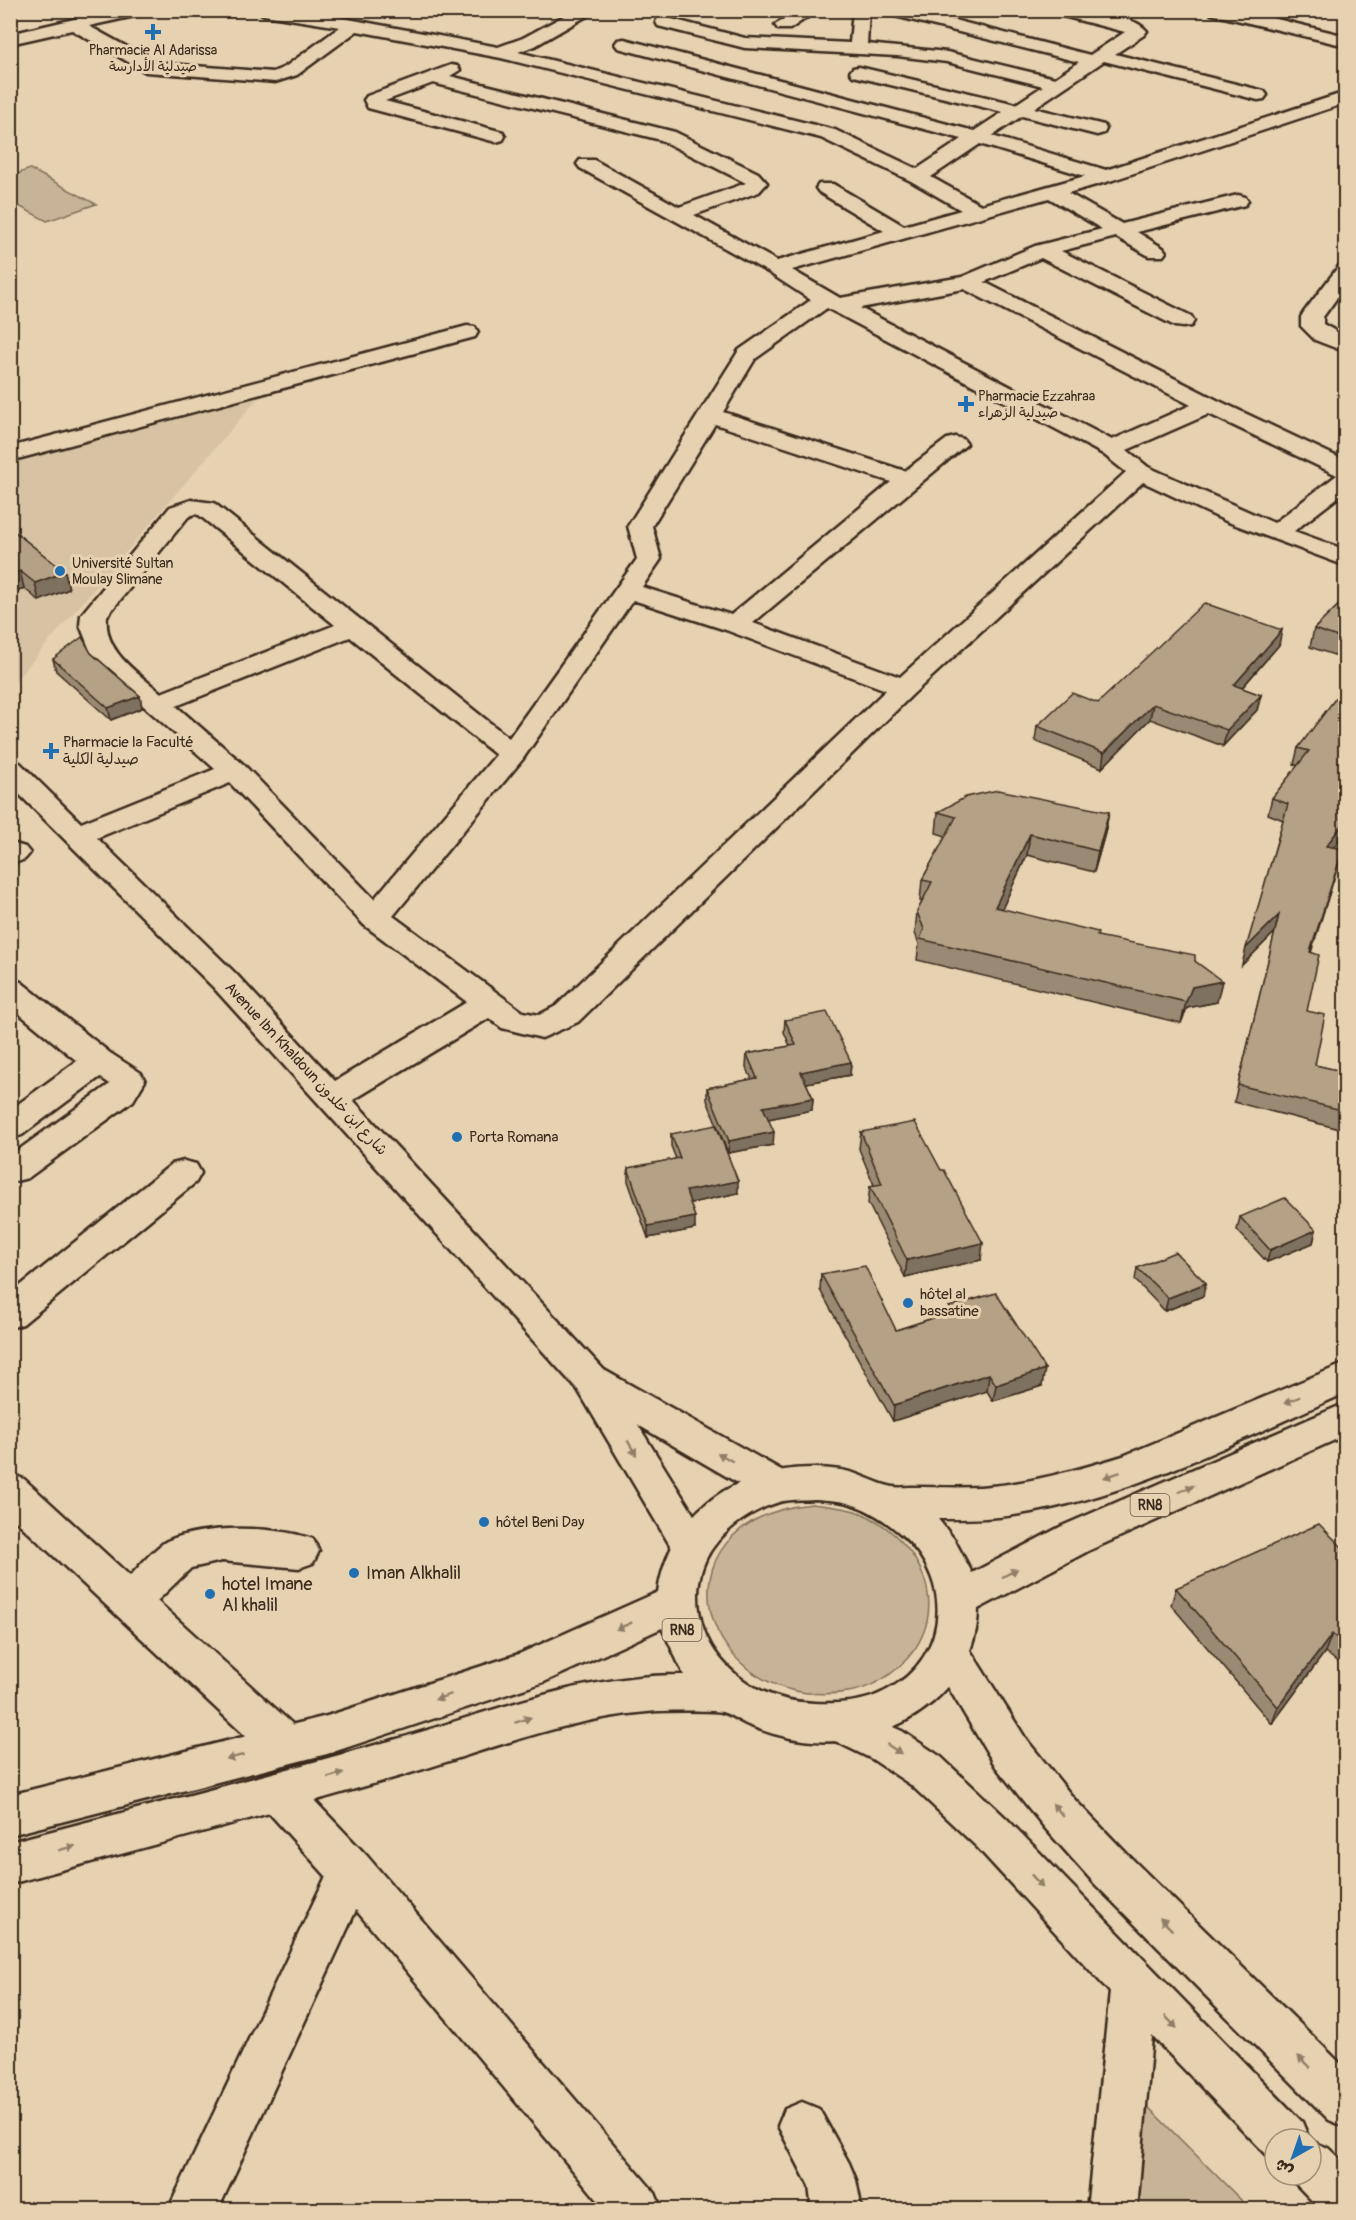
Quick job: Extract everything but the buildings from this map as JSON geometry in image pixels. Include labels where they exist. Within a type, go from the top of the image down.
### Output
[{"type":"street","points":[[10,39],[138,10]]},
{"type":"street","points":[[264,10],[342,18],[576,71],[828,134],[918,177],[979,212]]},
{"type":"street","points":[[496,136],[374,104],[373,100],[529,42],[589,10]]},
{"type":"street","points":[[576,71],[687,10]]},
{"type":"street","points":[[784,25],[810,10]]},
{"type":"street","points":[[858,50],[861,10]]},
{"type":"street","points":[[893,10],[1258,95]]},
{"type":"street","points":[[918,177],[1138,31],[1125,25],[1061,10]]},
{"type":"street","points":[[1217,10],[1291,19],[1346,41]]},
{"type":"street","points":[[75,25],[152,68],[275,77],[291,71],[342,18]]},
{"type":"street","points":[[654,28],[745,43],[897,51],[947,57],[1058,84]]},
{"type":"street","points":[[624,44],[978,138],[1106,176]]},
{"type":"street","points":[[859,72],[1097,129]]},
{"type":"street","points":[[431,77],[668,136],[751,177],[757,183],[752,188],[678,214]]},
{"type":"street","points":[[776,268],[1106,176],[1342,100]]},
{"type":"street","points":[[668,136],[717,108]]},
{"type":"street","points":[[587,164],[776,268],[832,302],[1111,450],[1140,472],[1276,533],[1346,559]]},
{"type":"street","points":[[826,188],[901,233]]},
{"type":"street","points":[[1051,191],[1155,252]]},
{"type":"street","points":[[375,918],[512,754],[649,559],[640,526],[747,355],[832,302],[968,282],[1042,250],[1238,201]]},
{"type":"street","points":[[1042,250],[1183,321]]},
{"type":"street","points":[[1346,270],[1312,317],[1312,326],[1323,335],[1346,346]]},
{"type":"street","points":[[968,282],[1209,405],[1346,470]]},
{"type":"street","points":[[10,454],[467,332]]},
{"type":"street","points":[[1111,450],[1209,405]]},
{"type":"street","points":[[709,415],[908,480]]},
{"type":"street","points":[[735,625],[908,480],[955,444]]},
{"type":"street","points":[[512,754],[209,510],[200,507],[186,508],[179,512],[94,615],[93,625],[104,657],[234,771],[375,918],[513,1020],[542,1027],[567,1014],[904,688],[1140,472]]},
{"type":"street","points":[[1276,533],[1346,479]]},
{"type":"street","points":[[627,590],[735,625],[904,688]]},
{"type":"street","points":[[158,704],[354,627]]},
{"type":"street","name":"Avenue Ibn Khaldoun شارع ابن خلدون","points":[[10,769],[224,981],[591,1380]]},
{"type":"street","points":[[78,834],[234,771]]},
{"type":"street","points":[[13,994],[99,1061],[129,1081],[127,1088],[16,1169]]},
{"type":"street","points":[[333,1097],[491,1002]]},
{"type":"street","points":[[10,1127],[99,1061]]},
{"type":"street","points":[[10,1314],[184,1173]]},
{"type":"street","name":"RN8","points":[[892,1503],[980,1503],[1021,1498],[1086,1483],[1133,1468],[1346,1377]]},
{"type":"street","points":[[591,1380],[776,1486]]},
{"type":"street","points":[[591,1380],[691,1545]]},
{"type":"street","name":"RN8","points":[[958,1600],[1076,1538],[1346,1418]]},
{"type":"street","name":"RN8","points":[[815,1483],[855,1488],[892,1503],[918,1524],[944,1555],[953,1577],[958,1600],[957,1626],[949,1652],[925,1687],[887,1712],[842,1724],[802,1723],[763,1713],[729,1694],[714,1682],[692,1652],[684,1636],[677,1602],[680,1572],[691,1545],[713,1519],[742,1499],[776,1486],[815,1483]]},
{"type":"street","points":[[10,1490],[284,1744]]},
{"type":"street","points":[[130,1601],[179,1554],[222,1544],[298,1551]]},
{"type":"street","name":"RN8","points":[[10,1815],[327,1735],[529,1669],[677,1602]]},
{"type":"street","points":[[949,1652],[1011,1753],[1060,1814],[1111,1869],[1346,2103]]},
{"type":"street","name":"RN8","points":[[10,1863],[278,1792],[484,1733],[563,1707],[648,1693],[729,1694]]},
{"type":"street","points":[[842,1724],[887,1744],[926,1771],[992,1833],[1273,2127]]},
{"type":"street","points":[[278,1792],[351,1871],[638,2210]]},
{"type":"street","points":[[192,2210],[351,1871]]},
{"type":"street","points":[[1112,2210],[1134,1984]]},
{"type":"street","points":[[802,2127],[832,2180],[837,2210]]},
{"type":"street","points":[[1323,2177],[1346,2200]]},
{"type":"shaded area","points":[[30,169],[96,204],[47,221],[11,202],[11,176]]},
{"type":"shaded area","name":"Université Sultan Moulay Slimane","points":[[276,377],[11,686],[11,457]]},
{"type":"shaded area","points":[[812,1504],[855,1511],[882,1525],[900,1540],[914,1558],[924,1578],[929,1599],[927,1621],[919,1642],[903,1663],[878,1682],[848,1692],[797,1691],[756,1674],[727,1647],[711,1613],[710,1577],[726,1544],[759,1518]]},
{"type":"shaded area","points":[[1121,2080],[1250,2209],[1090,2210]]},
{"type":"place","name":"Pharmacie Al Adarissa صيدلية الأدارسة","points":[[153,32]]},
{"type":"place","name":"Pharmacie Ezzahraa صيدلية الزهراء","points":[[966,404]]},
{"type":"place","name":"Université Sultan Moulay Slimane","points":[[60,571]]},
{"type":"place","name":"Pharmacie la Faculté صيدلية الكلية","points":[[51,751]]},
{"type":"place","name":"Porta Romana","points":[[457,1137]]},
{"type":"place","name":"hôtel al bassatine","points":[[908,1303]]},
{"type":"place","name":"hôtel Beni Day","points":[[484,1522]]},
{"type":"place","name":"Iman Alkhalil","points":[[354,1573]]},
{"type":"place","name":"hotel Imane Al khalil","points":[[210,1594]]}]
